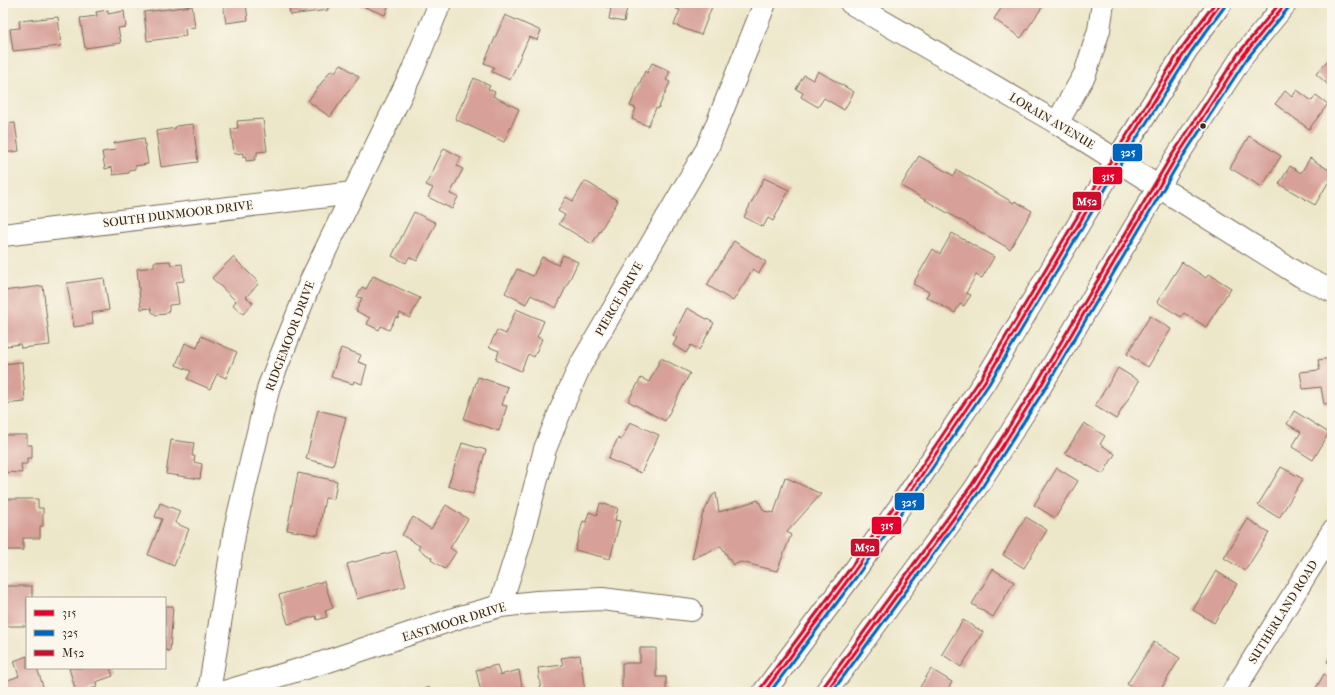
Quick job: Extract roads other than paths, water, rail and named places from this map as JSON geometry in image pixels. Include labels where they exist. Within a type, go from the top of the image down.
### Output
[{"type":"main road","name":"RIDGEMOOR DRIVE","points":[[208,692],[235,529],[269,386],[312,278],[412,72],[440,3]]},
{"type":"main road","name":"PIERCE DRIVE","points":[[500,606],[521,539],[545,449],[580,366],[707,150],[765,3]]},
{"type":"main road","name":"LORAIN AVENUE","points":[[851,3],[1057,123],[1301,276],[1332,291]]},
{"type":"main road","points":[[1057,123],[1085,74],[1099,30],[1103,3]]},
{"type":"main road","points":[[764,692],[853,573],[985,381],[1117,160],[1187,49],[1221,3]]},
{"type":"main road","points":[[826,692],[975,489],[1039,389],[1174,161],[1242,57],[1286,3]]},
{"type":"main road","name":"SOUTH DUNMOOR DRIVE","points":[[3,235],[353,193]]},
{"type":"main road","name":"SUTHERLAND ROAD","points":[[1233,692],[1332,532]]},
{"type":"main road","name":"EASTMOOR DRIVE","points":[[224,692],[322,663],[460,617],[500,606],[536,602],[602,599],[691,610]]}]
